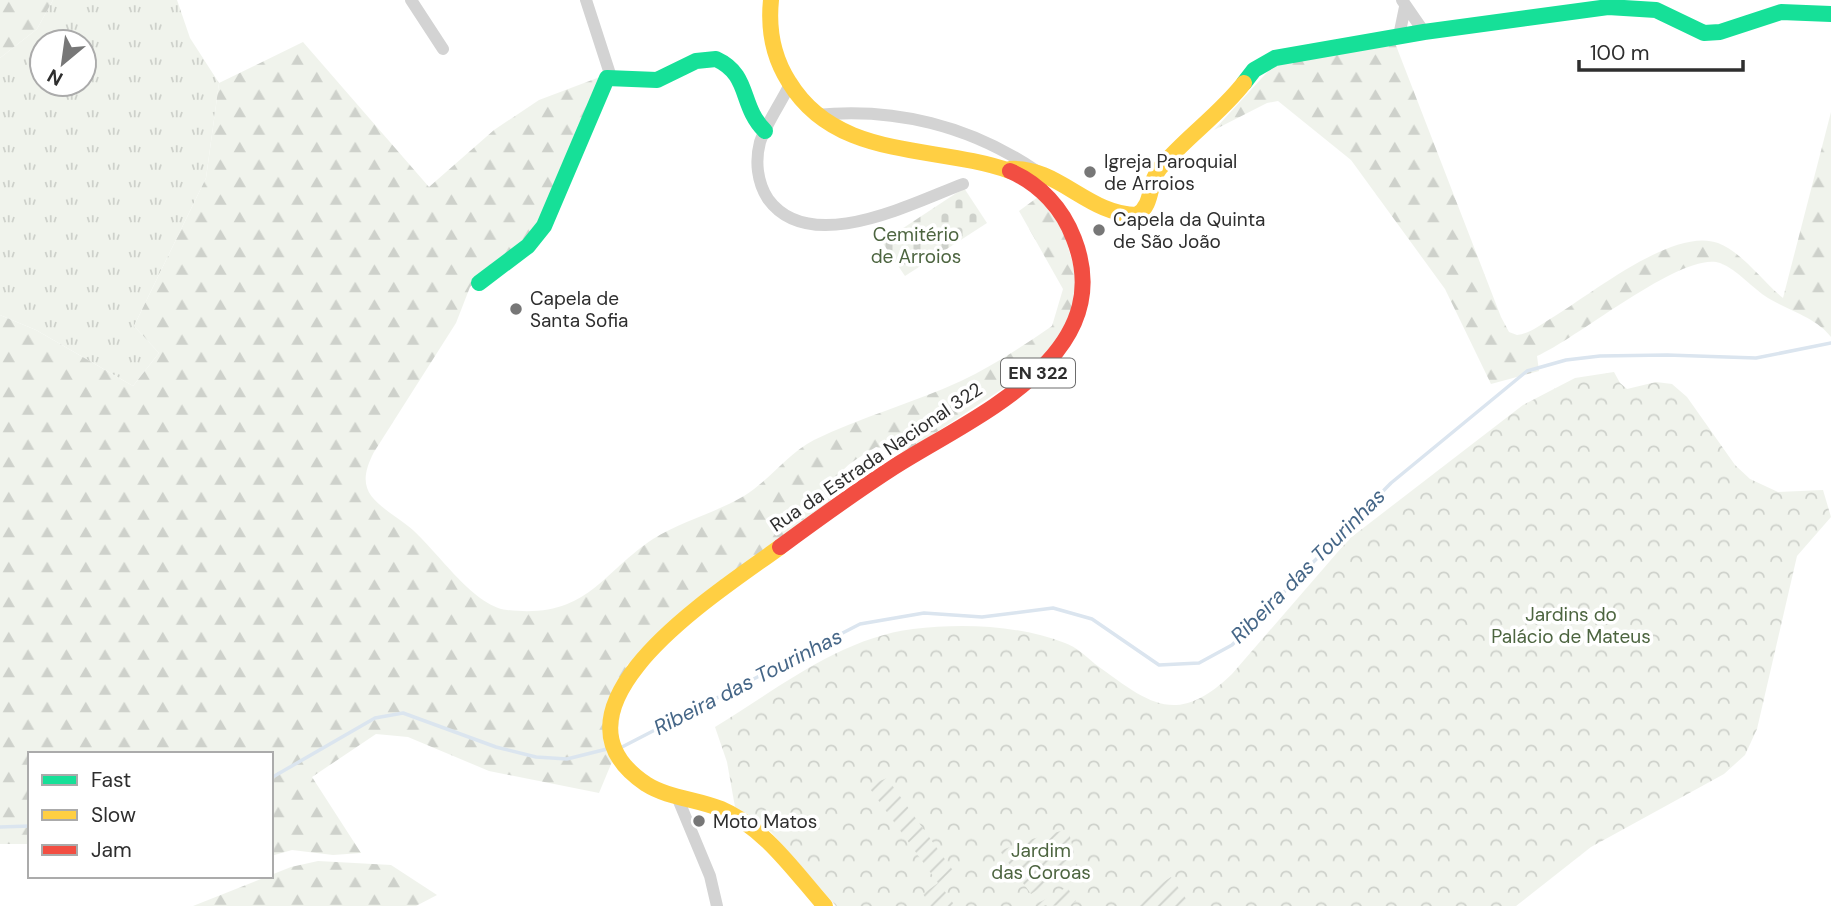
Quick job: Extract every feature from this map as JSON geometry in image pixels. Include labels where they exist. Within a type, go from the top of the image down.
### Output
[{"type":"main road","name":"Rua da Estrada Nacional 322","points":[[771,0],[769,24],[773,48],[790,85],[816,115],[838,130],[866,142],[1010,169],[1048,196],[1076,242],[1082,265],[1082,296],[1077,317],[1063,346],[1032,377],[816,519],[653,647],[617,695],[612,719],[618,750],[641,781],[678,799],[725,811],[750,826],[825,906]]},
{"type":"main road","points":[[1010,169],[1024,168],[1041,174],[1104,211],[1137,215],[1147,206],[1152,181],[1159,169],[1226,108],[1254,70],[1264,62],[1424,32],[1608,7],[1656,10],[1704,33],[1720,32],[1781,12],[1831,14]]},
{"type":"main road","points":[[479,283],[528,246],[541,230],[603,83],[611,77],[654,80],[696,60],[721,62],[738,74],[751,117],[765,131]]},
{"type":"street","points":[[411,0],[443,49]]},
{"type":"street","points":[[586,0],[611,77]]},
{"type":"street","points":[[1403,4],[1424,32]]},
{"type":"street","points":[[1399,36],[1403,4]]},
{"type":"street","points":[[790,85],[765,131],[757,156],[762,187],[776,208],[806,224],[833,225],[872,217],[963,184]]},
{"type":"street","points":[[776,113],[802,100]]},
{"type":"street","points":[[816,115],[879,115],[955,128],[996,145],[1041,174]]},
{"type":"street","points":[[678,799],[707,869],[717,906]]},
{"type":"green space","points":[[0,0],[53,0],[38,28],[28,28],[28,36],[0,58]]},
{"type":"green space","points":[[53,0],[177,0],[190,38],[219,83],[206,178],[134,326],[159,353],[133,386],[36,330],[0,315],[0,58],[28,36],[28,98],[98,98],[98,28],[38,28]]},
{"type":"green space","points":[[303,42],[429,187],[494,130],[539,100],[600,77],[548,207],[532,232],[470,287],[456,323],[374,452],[368,466],[367,488],[371,496],[419,535],[467,587],[494,606],[507,610],[534,611],[556,608],[574,601],[653,539],[744,496],[795,452],[814,440],[961,381],[1052,326],[1063,289],[1019,211],[1038,197],[1063,229],[1076,275],[1072,310],[1062,334],[1039,365],[906,452],[876,447],[852,462],[836,481],[831,500],[627,665],[614,757],[599,793],[489,771],[408,737],[376,734],[312,777],[361,853],[333,855],[292,850],[273,855],[273,752],[28,752],[28,844],[0,844],[0,315],[36,330],[133,386],[159,353],[134,326],[206,178],[219,83]]},
{"type":"green space","points":[[1395,43],[1501,317],[1509,332],[1517,335],[1534,329],[1631,266],[1678,245],[1699,240],[1718,243],[1736,253],[1783,298],[1831,112],[1831,337],[1810,319],[1768,298],[1727,266],[1720,263],[1703,263],[1656,282],[1537,356],[1539,371],[1491,384],[1445,289],[1351,160],[1278,101],[1267,103],[1214,130],[1273,66]]},
{"type":"green space","name":"Cemitério de Arroios","points":[[964,188],[987,223],[905,276],[882,242]]},
{"type":"green space","name":"Jardins do Palácio de Mateus","points":[[1614,372],[1627,389],[1656,382],[1672,384],[1687,397],[1735,465],[1750,479],[1778,492],[1823,490],[1831,517],[1797,556],[1757,729],[1745,755],[1724,774],[1591,847],[1516,906],[836,906],[771,832],[735,807],[727,762],[715,727],[834,654],[886,634],[951,626],[1028,632],[1073,647],[1147,699],[1178,705],[1195,701],[1232,674],[1349,539],[1523,405],[1575,378]]},
{"type":"green space","points":[[887,778],[954,872],[939,883],[955,906],[931,906],[923,894],[938,883],[868,786]]},
{"type":"green space","name":"Jardim das Coroas","points":[[1068,829],[1079,872],[1052,881],[1031,894],[1000,851]]},
{"type":"green space","points":[[318,861],[391,865],[437,895],[416,906],[193,906],[263,878],[273,878],[273,874]]},
{"type":"green space","points":[[1171,877],[1191,906],[1128,906]]},
{"type":"green space","points":[[1067,887],[1076,901],[1069,906],[1035,905]]},
{"type":"waterway","name":"Ribeira das Tourinhas","points":[[622,747],[860,624],[924,613],[982,617],[1053,608],[1092,619],[1159,665],[1199,663],[1232,645],[1391,483],[1527,371],[1566,360],[1600,356],[1756,358],[1831,343]]},
{"type":"waterway","name":"Ribeira das Tourinhas","points":[[273,777],[375,718],[403,713],[496,747],[536,757],[567,759],[611,748]]},
{"type":"waterway","name":"Ribeira das Tourinhas","points":[[0,827],[28,826]]},
{"type":"traffic: fast","points":[[1244,83],[1254,70],[1275,58],[1424,32],[1608,7],[1656,10],[1704,33],[1720,32],[1781,12],[1831,14]]},
{"type":"traffic: fast","points":[[479,283],[528,246],[544,226],[607,78],[657,80],[696,61],[716,59],[735,73],[751,111],[765,131]]},
{"type":"traffic: slow","points":[[771,0],[770,22],[779,63],[789,82],[809,107],[833,125],[860,138],[889,146],[1010,171]]},
{"type":"traffic: slow","points":[[1010,169],[1043,175],[1103,207],[1119,213],[1137,215],[1149,199],[1160,168],[1244,83]]},
{"type":"traffic: slow","points":[[780,547],[720,590],[649,652],[623,686],[611,720],[616,753],[646,784],[737,817],[778,852],[825,906]]},
{"type":"traffic: jam","points":[[780,547],[879,476],[997,404],[1030,379],[1058,350],[1076,317],[1083,281],[1074,239],[1064,218],[1041,190],[1010,171]]},
{"type":"place","name":"Igreja Paroquial de Arroios","points":[[1090,172]]},
{"type":"place","name":"Capela da Quinta de São João","points":[[1099,230]]},
{"type":"place","name":"Capela de Santa Sofia","points":[[516,309]]},
{"type":"place","name":"Moto Matos","points":[[699,821]]}]
